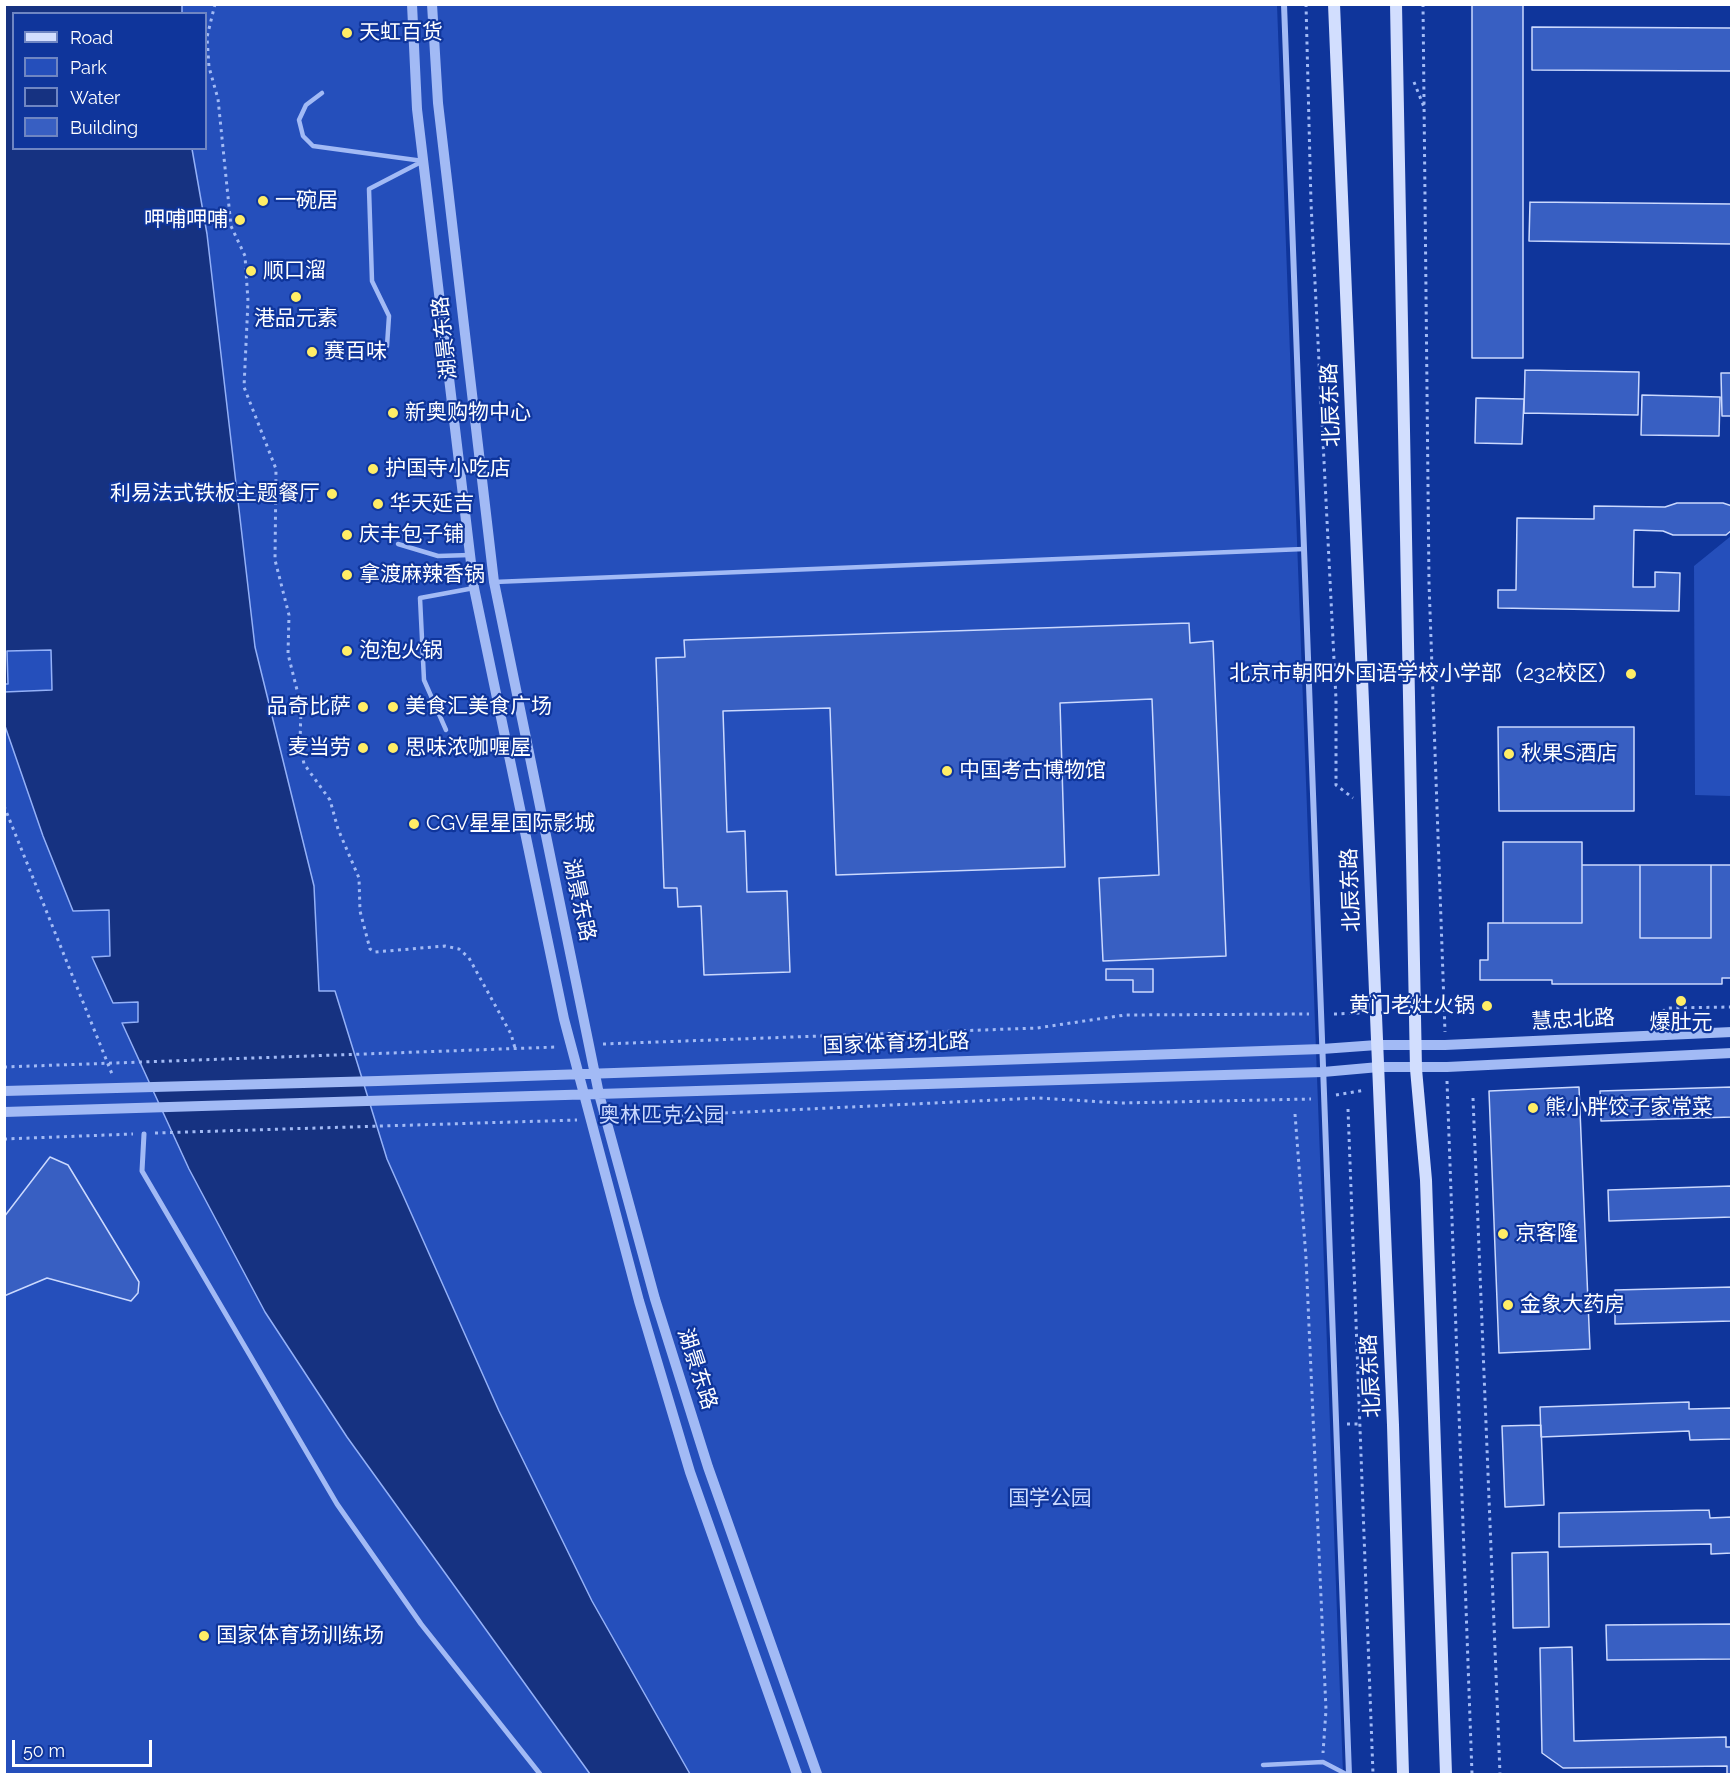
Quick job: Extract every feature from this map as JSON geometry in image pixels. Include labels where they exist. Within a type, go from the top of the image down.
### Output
[{"type":"main road","name":"北辰东路","points":[[1334,4],[1393,1425],[1403,1774]]},
{"type":"main road","points":[[1396,4],[1416,1068],[1426,1180],[1446,1774]]},
{"type":"street","name":"湖景东路","points":[[412,4],[417,109],[474,588],[571,1046],[586,1095],[639,1301],[690,1472],[797,1774]]},
{"type":"street","name":"湖景东路","points":[[432,4],[438,103],[494,582],[599,1094],[655,1299],[708,1467],[817,1774]]},
{"type":"street","name":"北辰东路","points":[[1284,4],[1322,1014],[1347,1774]]},
{"type":"street","name":"慧忠北路","points":[[1416,1045],[1731,1032]]},
{"type":"street","name":"国家体育场北路","points":[[4,1091],[378,1082],[1416,1045]]},
{"type":"street","name":"慧忠北路","points":[[1416,1068],[1731,1053]]},
{"type":"street","name":"国家体育场北路","points":[[4,1112],[1323,1072],[1379,1067],[1416,1068]]},
{"type":"street","points":[[144,1134],[142,1171],[337,1504],[421,1624],[540,1774]]},
{"type":"lane","points":[[322,93],[306,105],[299,120],[303,136],[313,146],[423,161]]},
{"type":"lane","points":[[387,346],[389,316],[372,281],[369,189],[423,161]]},
{"type":"lane","points":[[398,544],[438,556],[470,555]]},
{"type":"lane","points":[[494,582],[1304,549]]},
{"type":"lane","points":[[446,730],[424,680],[420,598],[474,588]]},
{"type":"lane","points":[[1263,1765],[1323,1762],[1347,1774]]},
{"type":"path","points":[[214,4],[207,37],[209,67],[218,99],[231,226],[245,256],[248,301],[244,387],[276,469],[275,560],[289,615],[288,654],[301,706],[300,744],[304,764],[330,800],[338,829],[359,878],[360,911],[370,949],[375,952],[445,946],[459,949],[469,958],[511,1034],[515,1048]]},
{"type":"path","points":[[1306,4],[1313,242],[1336,699],[1336,785],[1367,809]]},
{"type":"path","points":[[1423,4],[1429,583],[1445,1045]]},
{"type":"path","points":[[4,806],[107,1064],[120,1088]]},
{"type":"path","points":[[1632,1037],[1667,1008],[1731,1007]]},
{"type":"path","points":[[589,1045],[1037,1028],[1125,1015],[1376,1012]]},
{"type":"path","points":[[4,1067],[571,1046]]},
{"type":"path","points":[[1447,1067],[1472,1774]]},
{"type":"path","points":[[605,1118],[1038,1098],[1121,1103],[1295,1101],[1324,1098],[1378,1087]]},
{"type":"path","points":[[1473,1098],[1500,1774]]},
{"type":"path","points":[[1348,1109],[1373,1774]]},
{"type":"path","points":[[1295,1114],[1307,1269],[1326,1698],[1323,1762]]},
{"type":"path","points":[[4,1138],[592,1119]]},
{"type":"green space","name":"奥林匹克公园","points":[[5,5],[1277,5],[1343,1774],[5,1774]]},
{"type":"green space","points":[[1731,536],[1731,796],[1695,795],[1694,566]]},
{"type":"water","points":[[5,5],[182,5],[182,12],[12,12],[12,150],[192,150],[207,234],[255,647],[314,886],[319,991],[335,991],[387,1159],[499,1411],[592,1601],[690,1774],[590,1774],[347,1437],[265,1312],[189,1169],[122,1023],[138,1022],[138,1002],[113,1003],[92,957],[110,956],[109,910],[73,911],[43,836],[5,726],[4,692],[52,690],[51,650],[7,651],[8,684],[5,684]]},
{"type":"building","points":[[1472,4],[1523,4],[1523,358],[1472,358]]},
{"type":"building","points":[[1532,27],[1732,28],[1732,71],[1532,70]]},
{"type":"building","points":[[1530,202],[1732,204],[1732,244],[1529,241]]},
{"type":"building","points":[[1525,370],[1639,372],[1638,415],[1524,413]]},
{"type":"building","points":[[1721,373],[1732,373],[1732,416],[1722,416]]},
{"type":"building","points":[[1642,395],[1720,397],[1719,436],[1641,435]]},
{"type":"building","points":[[1476,398],[1524,399],[1522,444],[1475,443]]},
{"type":"building","points":[[1677,503],[1723,503],[1732,506],[1732,530],[1726,535],[1673,535],[1663,531],[1634,530],[1633,587],[1655,587],[1655,572],[1680,573],[1679,611],[1498,608],[1498,590],[1516,590],[1517,518],[1594,519],[1594,506],[1665,507]]},
{"type":"building","name":"中国考古博物馆","points":[[1189,623],[1190,643],[1213,641],[1226,956],[1103,961],[1099,878],[1159,875],[1152,699],[1060,703],[1065,867],[836,875],[830,708],[723,711],[727,832],[745,831],[747,892],[787,891],[790,972],[704,975],[701,906],[678,907],[677,888],[664,888],[656,658],[685,657],[684,640]]},
{"type":"building","points":[[1498,727],[1634,727],[1634,811],[1499,811]]},
{"type":"building","points":[[1503,842],[1582,842],[1582,923],[1503,923]]},
{"type":"building","points":[[1582,865],[1640,865],[1640,938],[1711,938],[1711,865],[1732,865],[1732,978],[1722,978],[1722,984],[1552,984],[1552,980],[1480,980],[1480,960],[1488,960],[1488,923],[1582,923]]},
{"type":"building","points":[[1640,865],[1711,865],[1711,938],[1640,938]]},
{"type":"building","points":[[1106,969],[1153,969],[1153,992],[1133,992],[1133,980],[1106,980]]},
{"type":"building","points":[[1579,1087],[1590,1349],[1499,1353],[1489,1091]]},
{"type":"building","points":[[1732,1087],[1732,1117],[1601,1121],[1600,1091]]},
{"type":"building","points":[[50,1157],[68,1165],[139,1282],[138,1293],[131,1301],[47,1278],[4,1296],[4,1217]]},
{"type":"building","points":[[1732,1186],[1732,1217],[1609,1221],[1608,1190]]},
{"type":"building","points":[[1732,1287],[1732,1321],[1615,1324],[1615,1290]]},
{"type":"building","points":[[1689,1402],[1689,1409],[1732,1408],[1732,1439],[1690,1440],[1689,1431],[1541,1437],[1540,1407]]},
{"type":"building","points":[[1541,1425],[1544,1505],[1505,1507],[1502,1426]]},
{"type":"building","points":[[1709,1510],[1710,1518],[1732,1517],[1732,1553],[1711,1554],[1711,1544],[1559,1547],[1559,1513]]},
{"type":"building","points":[[1548,1552],[1549,1627],[1513,1628],[1512,1553]]},
{"type":"building","points":[[1732,1624],[1732,1659],[1607,1660],[1606,1625]]},
{"type":"building","points":[[1572,1647],[1574,1741],[1726,1737],[1726,1747],[1732,1747],[1732,1774],[1727,1774],[1727,1766],[1563,1768],[1542,1753],[1540,1648]]},
{"type":"place","name":"天虹百货","points":[[347,33]]},
{"type":"place","name":"一碗居","points":[[263,201]]},
{"type":"place","name":"呷哺呷哺","points":[[240,220]]},
{"type":"place","name":"顺口溜","points":[[251,271]]},
{"type":"place","name":"港品元素","points":[[296,297]]},
{"type":"place","name":"赛百味","points":[[312,352]]},
{"type":"place","name":"新奥购物中心","points":[[393,413]]},
{"type":"place","name":"护国寺小吃店","points":[[373,469]]},
{"type":"place","name":"利易法式铁板主题餐厅","points":[[332,494]]},
{"type":"place","name":"华天延吉","points":[[378,504]]},
{"type":"place","name":"庆丰包子铺","points":[[347,535]]},
{"type":"place","name":"拿渡麻辣香锅","points":[[347,575]]},
{"type":"place","name":"泡泡火锅","points":[[347,651]]},
{"type":"place","name":"北京市朝阳外国语学校小学部（232校区）","points":[[1631,674]]},
{"type":"place","name":"品奇比萨","points":[[363,707]]},
{"type":"place","name":"美食汇美食广场","points":[[393,707]]},
{"type":"place","name":"麦当劳","points":[[363,748]]},
{"type":"place","name":"思味浓咖喱屋","points":[[393,748]]},
{"type":"place","name":"秋果S酒店","points":[[1509,754]]},
{"type":"place","name":"中国考古博物馆","points":[[947,771]]},
{"type":"place","name":"CGV星星国际影城","points":[[414,824]]},
{"type":"place","name":"爆肚元","points":[[1681,1001]]},
{"type":"place","name":"黄门老灶火锅","points":[[1487,1006]]},
{"type":"place","name":"熊小胖饺子家常菜","points":[[1533,1108]]},
{"type":"place","name":"京客隆","points":[[1503,1234]]},
{"type":"place","name":"金象大药房","points":[[1508,1305]]},
{"type":"place","name":"国家体育场训练场","points":[[204,1636]]},
{"type":"park label","name":"国学公园","points":[[1050,1499]]}]
